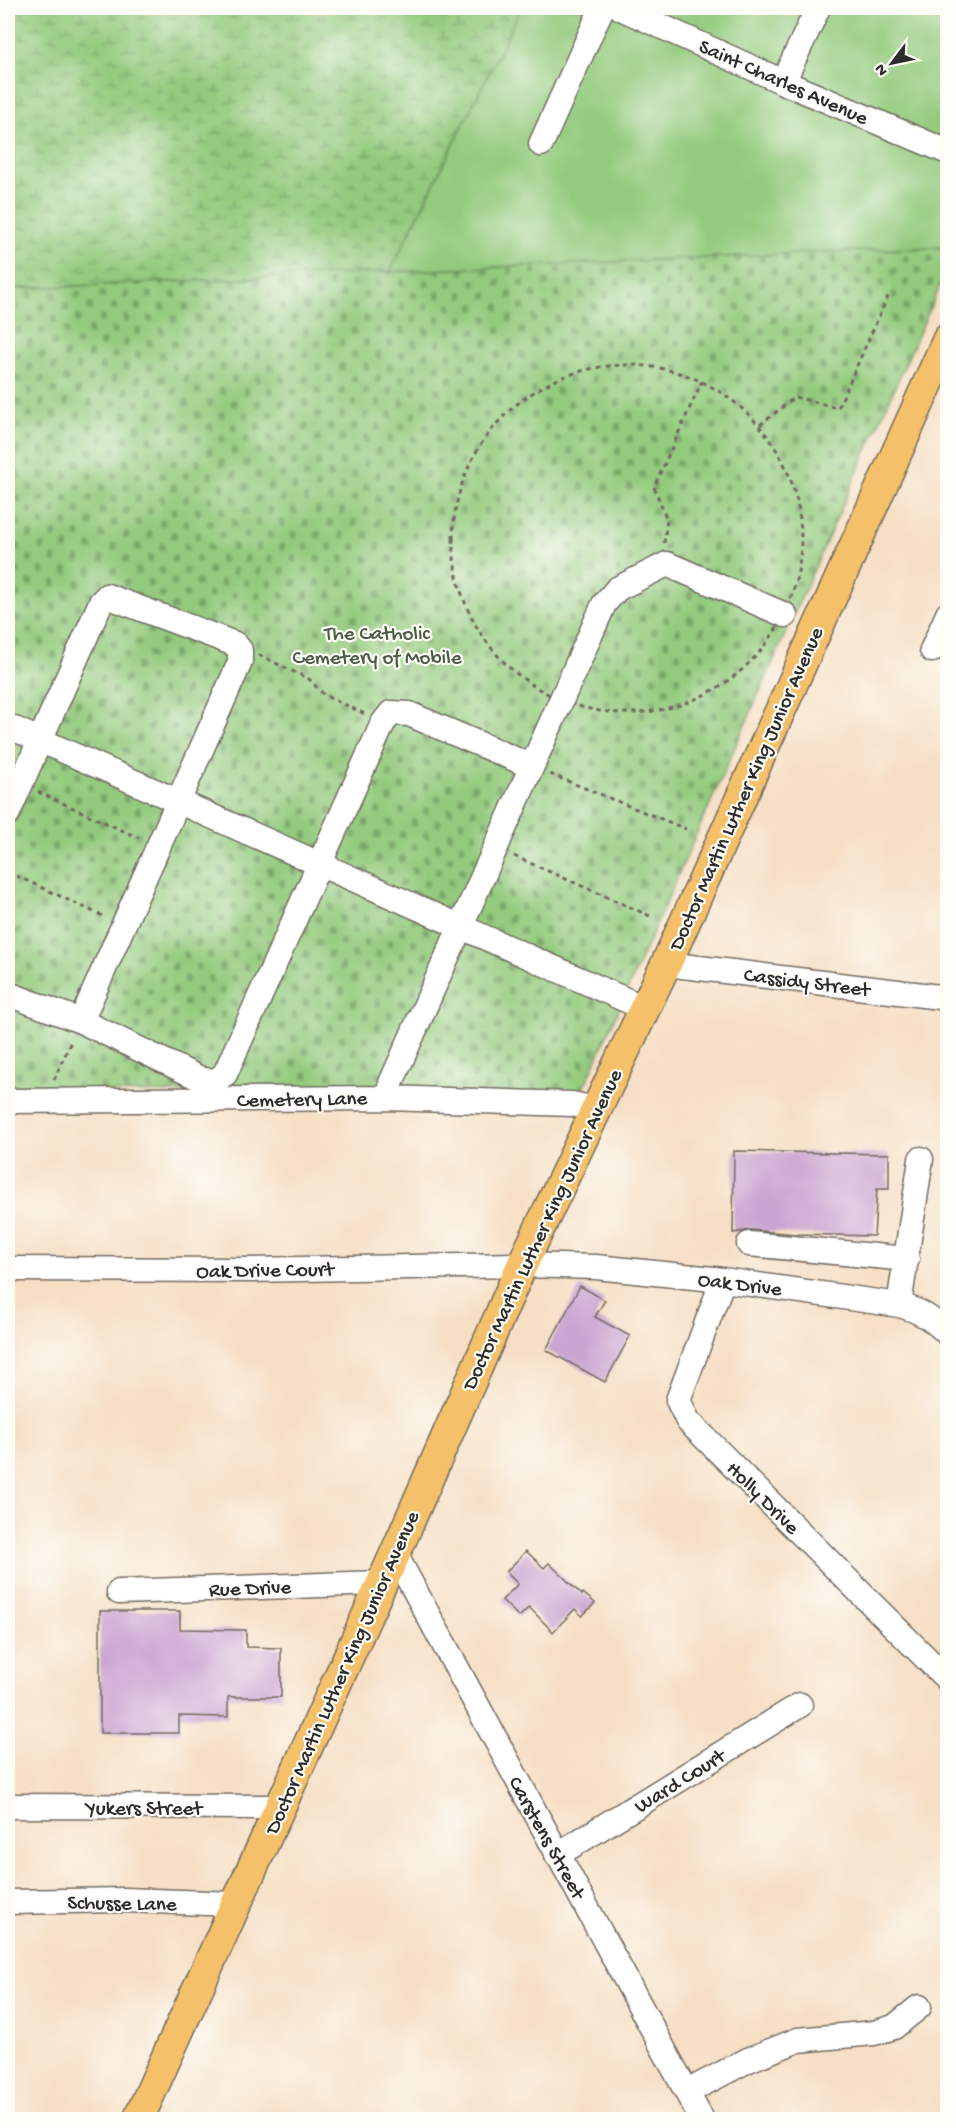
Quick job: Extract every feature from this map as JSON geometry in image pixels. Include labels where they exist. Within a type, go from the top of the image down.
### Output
[{"type":"main road","name":"Doctor Martin Luther King Junior Avenue","points":[[138,2120],[395,1554],[522,1265],[666,964],[948,339]]},
{"type":"street","points":[[541,144],[602,8]]},
{"type":"street","name":"Saint Charles Avenue","points":[[621,8],[783,82],[948,152]]},
{"type":"street","points":[[783,82],[818,8]]},
{"type":"street","points":[[391,1083],[604,604],[617,589],[665,554],[785,615]]},
{"type":"street","points":[[8,813],[101,602],[107,596],[235,644],[240,650],[240,662],[81,1022]]},
{"type":"street","points":[[932,650],[948,614]]},
{"type":"street","points":[[8,994],[81,1022],[203,1080],[215,1082],[225,1074],[383,723],[391,713],[409,714],[531,766]]},
{"type":"street","points":[[8,726],[644,1008]]},
{"type":"street","name":"Cassidy Street","points":[[666,964],[948,998]]},
{"type":"street","name":"Cemetery Lane","points":[[8,1101],[386,1098],[572,1104],[596,1108]]},
{"type":"street","points":[[899,1305],[921,1159]]},
{"type":"street","points":[[749,1244],[907,1259]]},
{"type":"street","name":"Oak Drive Court","points":[[8,1269],[247,1270],[522,1265]]},
{"type":"street","name":"Oak Drive","points":[[522,1265],[596,1266],[723,1280],[899,1305],[913,1308],[935,1321],[948,1334]]},
{"type":"street","name":"Holly Drive","points":[[723,1280],[678,1400],[688,1420],[948,1680]]},
{"type":"street","name":"Carstens Street","points":[[395,1554],[702,2120]]},
{"type":"street","name":"Rue Drive","points":[[119,1592],[381,1583]]},
{"type":"street","name":"Ward Court","points":[[557,1855],[800,1705]]},
{"type":"street","name":"Yukers Street","points":[[8,1806],[280,1807]]},
{"type":"street","name":"Schusse Lane","points":[[8,1902],[125,1900],[236,1905]]},
{"type":"street","points":[[687,2092],[748,2060],[798,2040],[874,2033],[894,2027],[919,2007]]},
{"type":"path","points":[[760,424],[795,398],[838,408],[888,296]]},
{"type":"path","points":[[603,365],[654,365],[702,381],[733,400],[760,424],[782,458],[797,496],[802,536],[798,576],[785,615],[761,652],[729,682],[690,703],[647,713],[603,713],[560,701],[517,675],[482,637],[460,591],[452,541],[458,491],[479,444],[512,406],[554,378],[603,365]]},
{"type":"path","points":[[665,554],[667,520],[654,487],[702,381]]},
{"type":"path","points":[[240,650],[250,651],[309,679],[324,695],[383,723]]},
{"type":"path","points":[[531,766],[686,829]]},
{"type":"path","points":[[20,784],[158,846]]},
{"type":"path","points":[[495,848],[650,916]]},
{"type":"path","points":[[8,872],[123,926]]},
{"type":"path","points":[[52,1083],[81,1022]]},
{"type":"green space","points":[[8,8],[521,8],[390,272],[8,289]]},
{"type":"green space","points":[[521,8],[947,8],[947,247],[390,272]]},
{"type":"green space","name":"The Catholic Cemetery of Mobile","points":[[947,247],[947,270],[581,1094],[8,1092],[8,289]]},
{"type":"building","points":[[734,1151],[889,1154],[889,1189],[877,1189],[874,1236],[750,1230],[733,1233]]},
{"type":"building","points":[[580,1286],[605,1300],[595,1317],[630,1336],[605,1382],[546,1350]]},
{"type":"building","points":[[526,1551],[544,1568],[549,1563],[582,1595],[583,1593],[595,1603],[582,1616],[575,1609],[553,1632],[529,1607],[519,1617],[502,1600],[518,1584],[506,1572]]},
{"type":"building","points":[[100,1611],[180,1611],[180,1629],[246,1630],[246,1647],[281,1648],[281,1697],[228,1697],[228,1717],[179,1716],[179,1733],[100,1733]]}]
